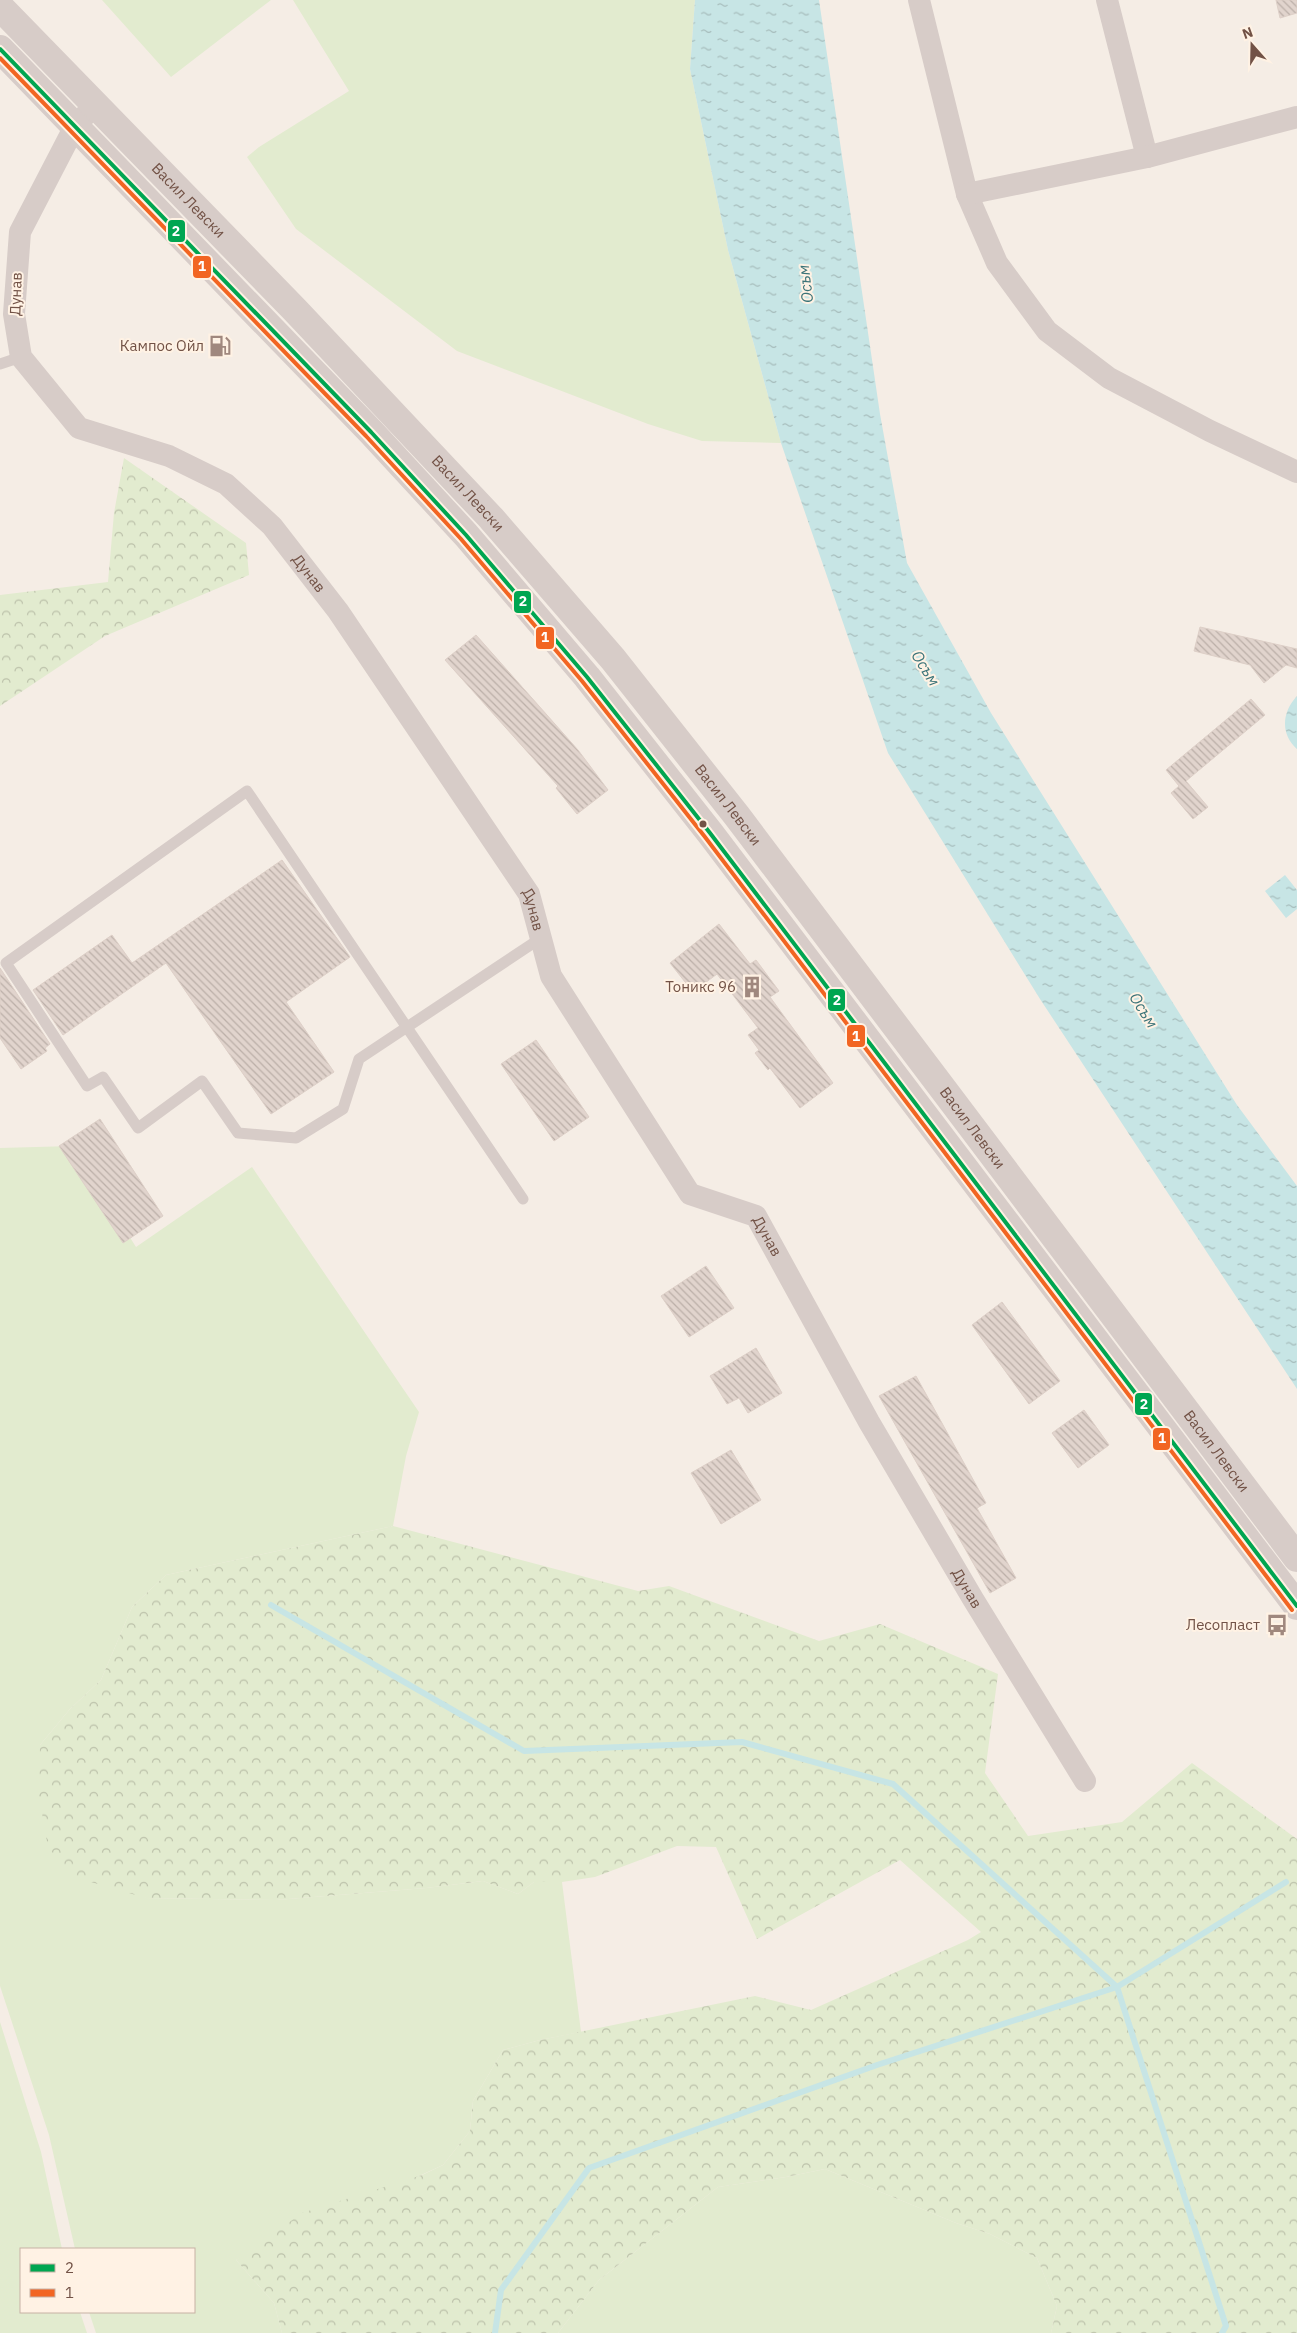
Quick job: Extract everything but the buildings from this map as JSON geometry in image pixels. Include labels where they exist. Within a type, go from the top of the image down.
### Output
[{"type":"main road","name":"Васил Левски","points":[[0,7],[295,310],[484,511],[613,659],[742,824],[1294,1548]]},
{"type":"main road","name":"Васил Левски","points":[[0,49],[371,432],[466,535],[587,677],[710,833],[1263,1564],[1297,1606]]},
{"type":"street","points":[[919,0],[967,194],[997,263],[1046,330],[1109,378],[1210,431],[1297,472]]},
{"type":"street","points":[[1107,0],[1147,157]]},
{"type":"street","name":"Дунав","points":[[95,105],[75,126],[20,232],[10,360],[79,428],[169,456],[226,484],[272,526],[338,611],[529,894],[551,976],[690,1194],[756,1216],[869,1422],[973,1599],[1085,1781]]},
{"type":"street","points":[[967,194],[1147,157],[1297,117]]},
{"type":"street","points":[[1263,1564],[1294,1548]]},
{"type":"lane","points":[[523,1199],[408,1026],[247,791],[6,963],[87,1086],[103,1077],[138,1128],[202,1081],[238,1133],[296,1138],[343,1109],[359,1059],[408,1026],[541,938]]},
{"type":"green space","points":[[102,0],[271,0],[171,77]]},
{"type":"green space","points":[[293,0],[695,0],[690,69],[728,250],[781,443],[702,441],[648,424],[457,351],[296,229],[247,157],[259,147],[349,91]]},
{"type":"green space","points":[[124,458],[246,543],[249,575],[105,636],[0,706],[0,595],[108,582],[114,513]]},
{"type":"green space","points":[[72,1146],[136,1247],[252,1167],[419,1412],[406,1456],[393,1526],[166,1575],[132,1607],[101,1680],[70,1709],[40,1745],[146,1898],[276,1900],[426,1888],[483,1881],[518,1894],[534,1882],[562,1882],[581,2032],[503,2050],[473,2101],[470,2131],[443,2165],[236,2260],[274,2303],[282,2333],[96,2333],[89,2313],[195,2313],[195,2248],[75,2248],[49,2135],[0,1986],[0,1148]]},
{"type":"green space","points":[[393,1526],[638,1591],[669,1586],[819,1641],[880,1624],[998,1674],[985,1773],[1028,1836],[1122,1822],[1192,1763],[1297,1839],[1297,2333],[1051,2333],[1057,2306],[1037,2258],[990,2234],[956,2223],[825,2169],[718,2187],[599,2280],[558,2333],[282,2333],[274,2303],[236,2260],[302,2213],[422,2175],[443,2165],[470,2131],[473,2101],[503,2050],[540,2040],[755,1996],[811,2010],[968,1940],[981,1932],[900,1860],[757,1939],[716,1847],[677,1846],[595,1877],[562,1882],[534,1882],[518,1894],[483,1881],[426,1888],[276,1900],[146,1898],[77,1878],[48,1848],[39,1796],[40,1745],[70,1709],[101,1680],[132,1607],[166,1575]]},
{"type":"green space","points":[[0,2022],[41,2152],[62,2248],[20,2248],[20,2313],[80,2313],[87,2333],[0,2333]]},
{"type":"green space","points":[[825,2169],[956,2223],[990,2234],[1037,2258],[1057,2306],[1051,2333],[558,2333],[599,2280],[718,2187]]},
{"type":"water","name":"Осъм","points":[[695,0],[819,0],[880,414],[907,563],[991,713],[1237,1105],[1297,1186],[1297,1389],[1040,999],[888,753],[781,443],[728,250],[690,69]]},
{"type":"water","points":[[1297,696],[1297,749],[1288,737],[1285,723],[1288,709]]},
{"type":"water","points":[[1285,875],[1297,890],[1297,909],[1286,918],[1265,891]]},
{"type":"waterway","points":[[271,1605],[524,1751],[742,1742],[893,1784],[1117,1987],[877,2065],[589,2168],[501,2290],[495,2333]]},
{"type":"waterway","points":[[1222,2333],[1226,2326],[1117,1987],[1286,1882]]},
{"type":"transit line","name":"2","points":[[0,49],[371,432],[466,535],[587,677],[710,833],[1297,1606]]},
{"type":"transit line","name":"1","points":[[0,58],[366,436],[461,539],[582,681],[705,837],[1292,1610]]},
{"type":"place","name":"Кампос Ойл","points":[[220,346]]},
{"type":"place","name":"Тоникс 96","points":[[752,987]]},
{"type":"place","name":"Лесопласт","points":[[1277,1625]]}]
